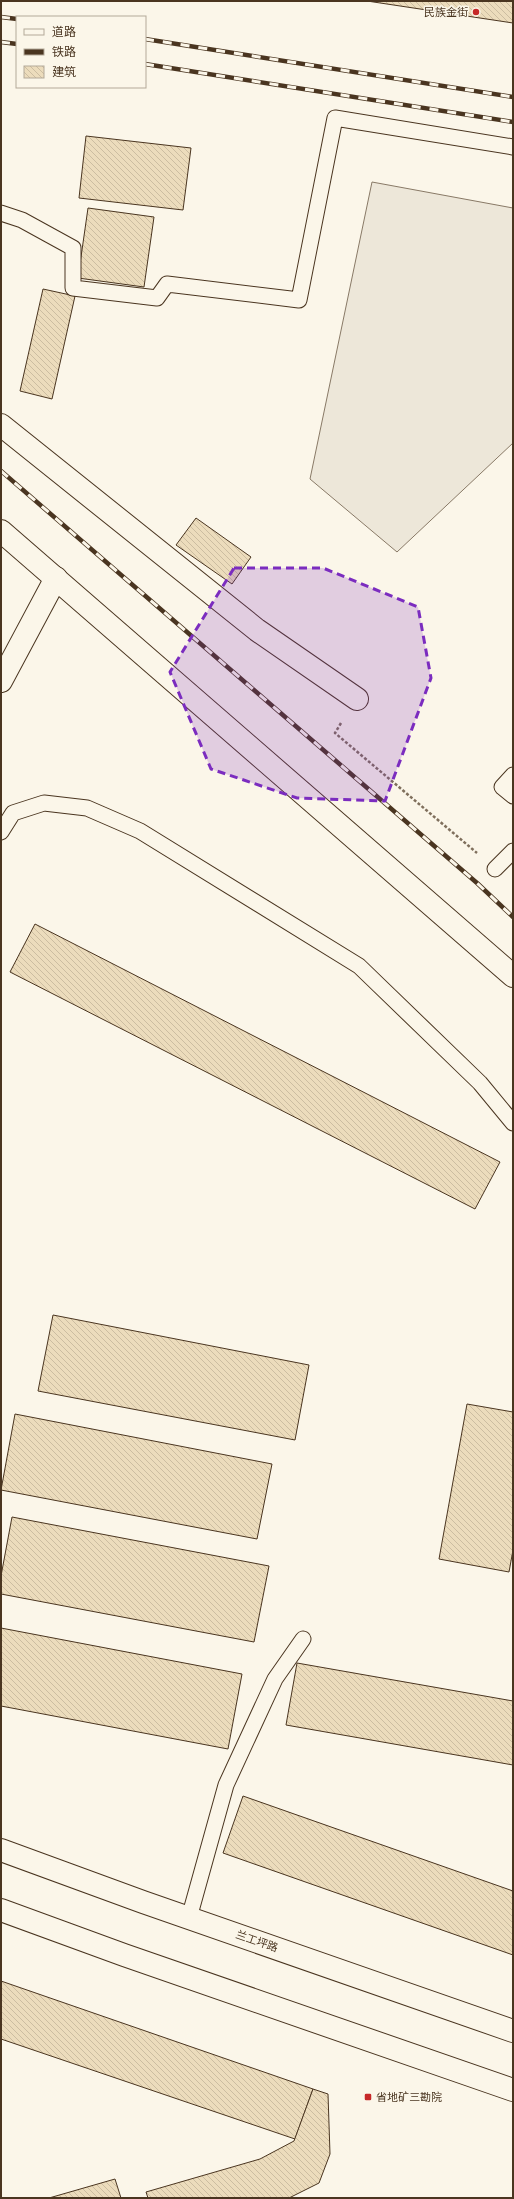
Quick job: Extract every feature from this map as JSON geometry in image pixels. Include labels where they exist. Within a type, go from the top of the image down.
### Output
[{"type":"main road","points":[[1,425],[257,630],[357,699]]},
{"type":"main road","points":[[1,531],[513,976]]},
{"type":"main road","points":[[1,681],[56,578]]},
{"type":"main road","name":"兰工坪路","points":[[1,1850],[189,1918],[513,2030]]},
{"type":"main road","points":[[1,1910],[124,1955],[513,2090]]},
{"type":"lane","points":[[1,213],[22,220],[73,248],[73,288],[157,298],[167,284],[299,300],[335,118],[513,147]]},
{"type":"lane","points":[[513,775],[502,787],[513,796]]},
{"type":"lane","points":[[1,832],[13,813],[44,804],[87,808],[140,831],[359,966],[480,1083],[513,1123]]},
{"type":"lane","points":[[495,869],[513,851]]},
{"type":"lane","points":[[189,1918],[226,1785],[275,1679],[303,1638]]},
{"type":"path","points":[[357,699],[336,733],[495,869]]},
{"type":"highlighted area","points":[[234,568],[323,568],[418,607],[431,678],[385,801],[297,798],[211,769],[170,672]]},
{"type":"shaded area","points":[[372,182],[513,208],[513,443],[397,552],[310,479]]},
{"type":"building","name":"民族金街","points":[[367,1],[513,1],[513,23]]},
{"type":"building","points":[[86,136],[191,148],[183,210],[79,198]]},
{"type":"building","points":[[88,208],[154,217],[144,287],[78,278]]},
{"type":"building","points":[[43,289],[75,296],[52,399],[20,391]]},
{"type":"building","points":[[196,518],[251,557],[232,584],[176,545]]},
{"type":"building","points":[[35,924],[500,1162],[475,1209],[10,972]]},
{"type":"building","points":[[53,1315],[309,1365],[295,1440],[38,1391]]},
{"type":"building","points":[[467,1404],[513,1412],[513,1550],[509,1572],[439,1559]]},
{"type":"building","points":[[15,1414],[272,1464],[257,1539],[1,1490]]},
{"type":"building","points":[[12,1517],[269,1566],[254,1642],[1,1594],[1,1576]]},
{"type":"building","points":[[1,1628],[242,1674],[228,1749],[1,1706]]},
{"type":"building","points":[[297,1663],[513,1701],[513,1765],[286,1725]]},
{"type":"building","points":[[243,1796],[513,1891],[513,1955],[223,1853]]},
{"type":"building","points":[[1,1981],[313,2089],[295,2139],[1,2039]]},
{"type":"building","points":[[313,2089],[328,2094],[330,2154],[319,2183],[289,2198],[148,2198],[146,2192],[260,2159],[294,2141]]},
{"type":"building","points":[[115,2179],[121,2198],[49,2198]]},
{"type":"railway","points":[[1,17],[16,19]]},
{"type":"railway","points":[[146,39],[513,97]]},
{"type":"railway","points":[[1,42],[16,44]]},
{"type":"railway","points":[[146,64],[513,122]]},
{"type":"railway","points":[[1,471],[477,883],[513,917]]},
{"type":"place","name":"民族金街","points":[[476,12]]},
{"type":"place","name":"省地矿三勘院","points":[[368,2097]]}]
